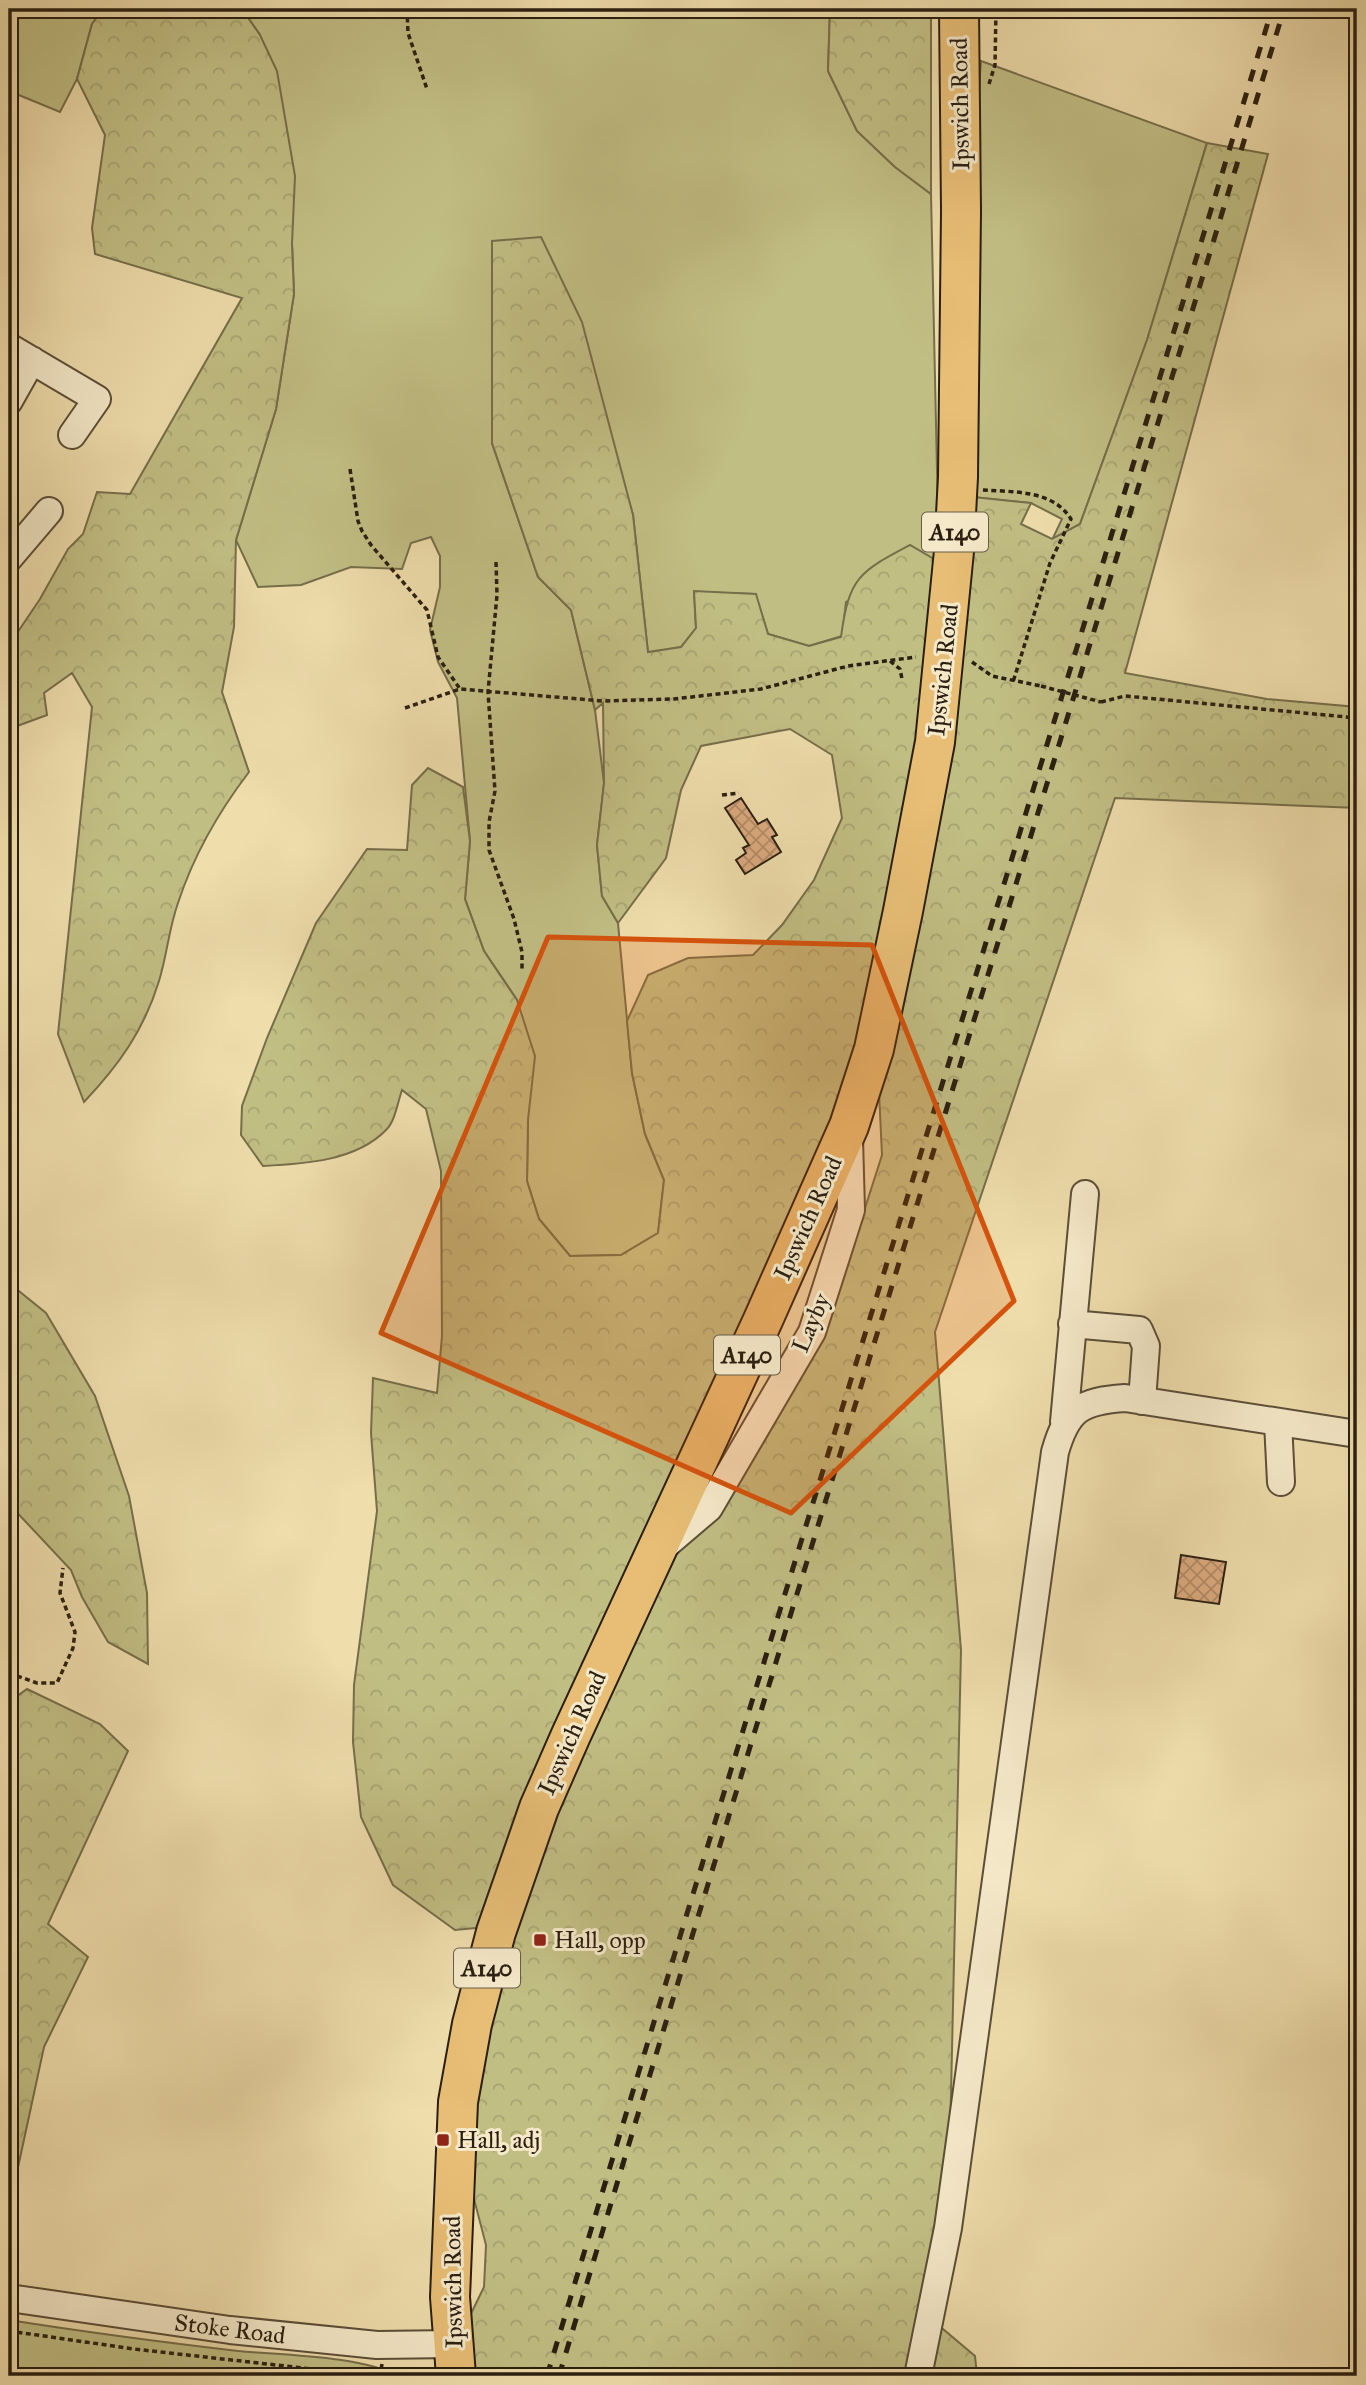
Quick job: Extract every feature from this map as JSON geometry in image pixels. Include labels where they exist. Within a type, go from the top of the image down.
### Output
[{"type":"highway","name":"Ipswich Road","points":[[455,2360],[451,2241],[458,2102],[472,2024],[496,1932],[539,1808],[849,1126],[874,1049],[935,742],[936,658],[958,477],[959,9]]},
{"type":"street","points":[[9,347],[97,399],[72,435]]},
{"type":"street","points":[[9,401],[32,359]]},
{"type":"street","points":[[9,558],[49,511]]},
{"type":"street","points":[[918,2376],[948,2228],[1055,1452],[1064,1422],[1085,1194]]},
{"type":"street","points":[[1072,1324],[1139,1330],[1146,1346],[1142,1401]]},
{"type":"street","points":[[1064,1422],[1086,1405],[1107,1399],[1142,1401],[1357,1434]]},
{"type":"street","points":[[1278,1422],[1282,1482]]},
{"type":"street","name":"Stoke Road","points":[[9,2298],[230,2330],[377,2345],[455,2360]]},
{"type":"path","points":[[407,9],[413,50],[427,89]]},
{"type":"path","points":[[988,96],[995,65],[996,9]]},
{"type":"path","points":[[350,469],[362,531],[427,610],[438,657],[460,689]]},
{"type":"path","points":[[979,490],[1024,492],[1055,502],[1072,519],[1050,563],[1013,682]]},
{"type":"path","points":[[496,562],[497,596],[488,692],[495,791],[489,822],[488,850],[514,919],[522,952],[522,971]]},
{"type":"path","points":[[405,708],[460,689],[603,701],[674,699],[761,689],[848,666],[936,658],[972,662],[992,676],[1101,702],[1125,696],[1357,718]]},
{"type":"path","points":[[889,661],[900,669],[902,679]]},
{"type":"path","points":[[722,795],[739,793]]},
{"type":"path","points":[[9,1673],[37,1683],[57,1683],[73,1648],[75,1632],[60,1592],[63,1568]]},
{"type":"path","points":[[9,2331],[134,2349],[374,2376]]},
{"type":"highlighted area","points":[[548,937],[872,945],[1014,1301],[791,1513],[381,1333]]},
{"type":"green space","points":[[9,9],[103,9],[92,24],[77,79],[60,112],[9,91]]},
{"type":"green space","points":[[103,9],[242,9],[260,35],[277,71],[295,176],[292,244],[294,294],[276,409],[236,540],[234,627],[222,692],[249,772],[218,818],[191,868],[175,912],[159,981],[138,1031],[119,1060],[84,1102],[58,1034],[92,707],[72,673],[44,693],[47,715],[9,729],[9,645],[40,599],[68,549],[83,534],[97,492],[130,494],[242,298],[95,254],[92,228],[105,135],[77,79],[92,24]]},
{"type":"green space","points":[[242,9],[830,9],[828,71],[857,131],[895,167],[931,194],[939,562],[846,602],[842,636],[809,646],[768,634],[755,594],[694,592],[696,628],[681,647],[648,653],[633,515],[608,429],[493,347],[492,443],[538,577],[571,610],[595,710],[604,783],[597,845],[602,896],[618,923],[632,1073],[645,1134],[664,1180],[658,1233],[621,1255],[570,1256],[539,1219],[527,1181],[528,1120],[517,1000],[484,951],[465,899],[470,841],[457,698],[438,662],[430,630],[440,587],[440,556],[431,537],[411,543],[402,569],[351,567],[301,585],[258,587],[236,540],[276,409],[294,294],[292,244],[260,35]]},
{"type":"green space","points":[[830,9],[931,9],[931,194],[895,167],[857,131],[828,71]]},
{"type":"green space","points":[[981,61],[1207,143],[1147,340],[1080,524],[1052,540],[1062,519],[1031,503],[973,497],[976,132]]},
{"type":"green space","points":[[1207,143],[1268,154],[1125,673],[1267,699],[1357,707],[1357,808],[1115,798],[935,1332],[961,1650],[948,2228],[930,2318],[975,2356],[977,2376],[472,2376],[465,2326],[484,2287],[486,2245],[466,2168],[487,2024],[544,1837],[663,1560],[824,1336],[882,1155],[878,1071],[973,497],[1031,503],[1021,524],[1052,539],[1080,524],[1147,340]]},
{"type":"green space","points":[[541,237],[582,322],[633,515],[648,652],[681,647],[696,628],[694,591],[756,594],[768,634],[809,646],[841,637],[848,601],[859,579],[879,562],[910,545],[939,562],[937,647],[859,1070],[486,1927],[455,1930],[393,1885],[361,1817],[353,1742],[354,1685],[377,1511],[371,1433],[373,1378],[437,1393],[442,1336],[441,1171],[426,1109],[402,1090],[389,1126],[360,1148],[329,1159],[263,1166],[241,1135],[242,1106],[267,1038],[316,923],[367,849],[407,850],[412,785],[428,768],[463,787],[470,841],[465,899],[484,951],[517,1000],[535,1056],[528,1120],[527,1181],[539,1219],[570,1256],[621,1255],[658,1233],[664,1180],[645,1134],[632,1073],[627,1021],[648,975],[688,958],[753,955],[782,925],[814,880],[842,818],[832,755],[790,729],[701,746],[681,790],[666,858],[618,923],[602,896],[597,845],[604,783],[603,703],[595,710],[571,610],[538,577],[492,443],[492,241]]},
{"type":"green space","points":[[9,1283],[46,1313],[95,1396],[129,1496],[147,1593],[148,1664],[108,1642],[82,1597],[71,1570],[9,1504]]},
{"type":"green space","points":[[27,1689],[100,1724],[128,1751],[48,1924],[88,1957],[44,2047],[9,2209],[9,1702]]},
{"type":"green space","points":[[9,2320],[209,2348],[343,2360],[382,2369],[397,2376],[9,2376]]},
{"type":"building","points":[[741,798],[758,824],[767,819],[777,835],[772,837],[781,852],[745,874],[736,860],[746,853],[743,848],[749,845],[725,808]]},
{"type":"building","points":[[1181,1555],[1226,1562],[1219,1604],[1175,1598]]},
{"type":"railway","points":[[547,2376],[1272,9]]},
{"type":"railway","points":[[559,2376],[1284,9]]},
{"type":"place","name":"Hall, opp","points":[[540,1940]]},
{"type":"place","name":"Hall, adj","points":[[443,2140]]}]
